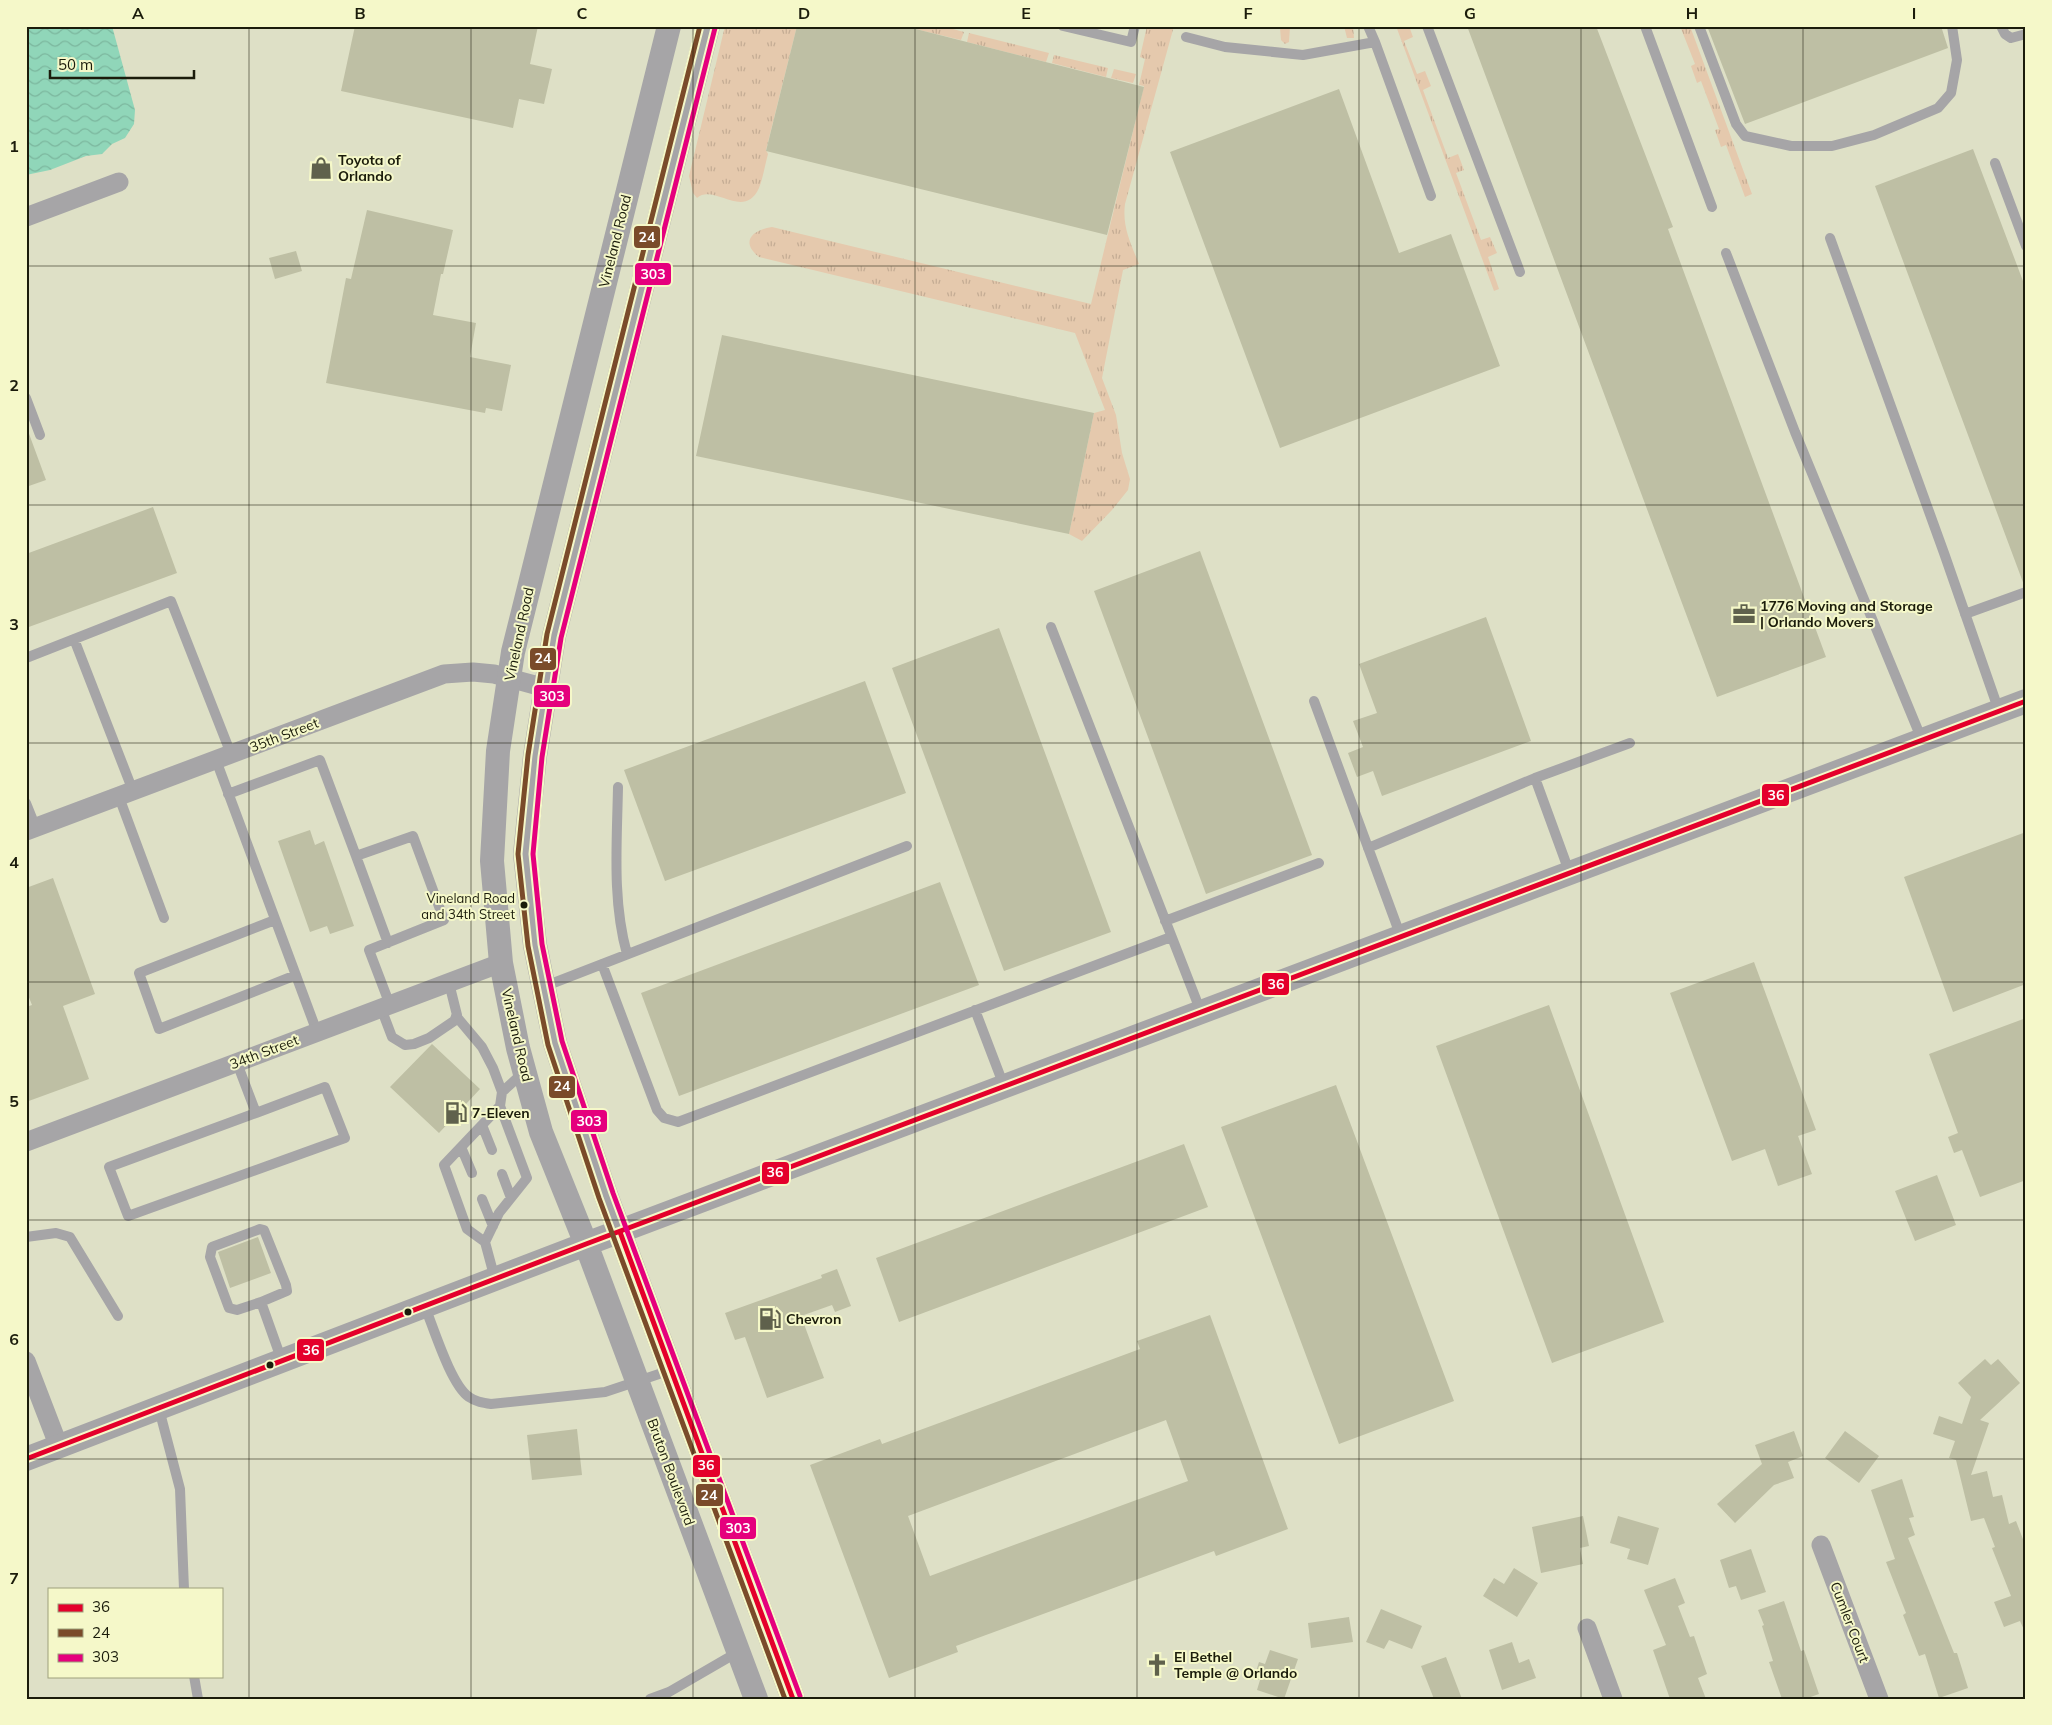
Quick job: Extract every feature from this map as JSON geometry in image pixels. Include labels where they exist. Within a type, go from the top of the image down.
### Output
[{"type":"street","name":"Vineland Road","points":[[586,1244],[541,1132],[518,1048],[501,963],[492,861],[498,752],[509,678],[521,617],[669,26]]},
{"type":"street","points":[[708,26],[554,636],[535,756],[525,854],[535,945],[555,1043],[620,1232],[793,1699]]},
{"type":"street","points":[[26,217],[119,182]]},
{"type":"street","name":"35th Street","points":[[31,830],[444,674],[474,672],[509,678],[546,688]]},
{"type":"street","points":[[26,1459],[283,1362],[586,1244],[2026,701]]},
{"type":"street","name":"34th Street","points":[[26,1142],[501,963]]},
{"type":"street","name":"Bruton Boulevard","points":[[586,1244],[756,1699]]},
{"type":"street","points":[[27,1365],[59,1447]]},
{"type":"street","name":"Cumler Court","points":[[1821,1544],[1879,1699]]},
{"type":"street","points":[[1586,1628],[1613,1699]]},
{"type":"lane","points":[[1063,26],[1131,42],[1135,26]]},
{"type":"lane","points":[[1368,26],[1431,196]]},
{"type":"lane","points":[[1427,26],[1520,272]]},
{"type":"lane","points":[[1645,26],[1712,207]]},
{"type":"lane","points":[[1699,26],[1736,124],[1745,136],[1791,146],[1832,146],[1874,135],[1938,108],[1951,93],[1957,60],[1952,26]]},
{"type":"lane","points":[[2001,26],[2005,34],[2012,38],[2026,34]]},
{"type":"lane","points":[[1186,37],[1225,47],[1303,55],[1374,42]]},
{"type":"lane","points":[[1995,163],[2026,246]]},
{"type":"lane","points":[[1830,238],[1998,711]]},
{"type":"lane","points":[[1726,253],[1794,432],[1922,740]]},
{"type":"lane","points":[[26,398],[40,434]]},
{"type":"lane","points":[[1965,614],[2026,592]]},
{"type":"lane","points":[[26,658],[171,601],[224,757],[228,794],[317,1032]]},
{"type":"lane","points":[[1051,627],[1201,1013]]},
{"type":"lane","points":[[74,638],[126,794],[164,918]]},
{"type":"lane","points":[[1314,700],[1401,937]]},
{"type":"lane","points":[[1368,848],[1535,778],[1630,743]]},
{"type":"lane","points":[[228,794],[320,760],[388,943]]},
{"type":"lane","points":[[1535,778],[1570,874]]},
{"type":"lane","points":[[618,787],[617,901],[621,933],[627,954]]},
{"type":"lane","points":[[26,803],[31,830]]},
{"type":"lane","points":[[356,856],[413,836],[444,920],[369,950],[386,1007],[392,1037],[405,1045],[414,1044],[447,1026],[456,1016]]},
{"type":"lane","points":[[543,987],[907,846]]},
{"type":"lane","points":[[1165,921],[1319,863]]},
{"type":"lane","points":[[275,920],[139,973],[159,1029],[296,975]]},
{"type":"lane","points":[[602,964],[657,1110],[664,1118],[678,1122],[1172,936]]},
{"type":"lane","points":[[449,983],[456,1016],[482,1047],[493,1068],[502,1092],[500,1106],[527,1178],[500,1213],[485,1242]]},
{"type":"lane","points":[[975,1010],[1005,1087]]},
{"type":"lane","points":[[237,1062],[256,1113]]},
{"type":"lane","points":[[502,1092],[525,1071]]},
{"type":"lane","points":[[326,1087],[345,1138],[128,1216],[109,1167],[256,1113],[326,1087]]},
{"type":"lane","points":[[495,1280],[485,1242],[467,1229],[444,1165],[500,1106]]},
{"type":"lane","points":[[482,1125],[492,1150]]},
{"type":"lane","points":[[461,1147],[472,1173]]},
{"type":"lane","points":[[502,1174],[511,1198]]},
{"type":"lane","points":[[482,1199],[493,1226]]},
{"type":"lane","points":[[260,1229],[264,1230],[286,1285],[286,1290],[261,1302],[237,1310],[230,1308],[210,1257],[212,1247],[260,1229]]},
{"type":"lane","points":[[26,1237],[56,1233],[70,1238],[118,1316]]},
{"type":"lane","points":[[261,1302],[283,1362]]},
{"type":"lane","points":[[425,1307],[457,1384],[468,1396],[479,1403],[491,1404],[605,1392],[671,1370]]},
{"type":"lane","points":[[159,1409],[180,1489],[184,1588]]},
{"type":"lane","points":[[650,1699],[671,1695],[738,1652]]},
{"type":"lane","points":[[194,1678],[198,1699]]},
{"type":"green space","points":[[725,26],[797,26],[766,150],[768,154],[762,180],[753,197],[737,202],[712,195],[704,195],[697,198],[693,193],[689,176]]},
{"type":"green space","points":[[916,26],[942,26],[964,32],[961,40],[915,29]]},
{"type":"green space","points":[[1147,26],[1174,26],[1125,204],[1126,228],[1139,264],[1123,270],[1102,378],[1116,415],[1122,453],[1130,479],[1128,490],[1112,510],[1082,541],[1069,534],[1094,413],[1105,410],[1075,333],[759,257],[753,252],[749,242],[754,234],[772,227],[1091,304],[1144,86],[1139,85],[1145,59],[1140,57]]},
{"type":"green space","points":[[1259,26],[1329,26],[1290,27],[1289,42],[1285,44],[1281,40],[1280,28]]},
{"type":"green space","points":[[1344,26],[1353,26],[1354,38],[1347,38]]},
{"type":"green space","points":[[1396,26],[1409,26],[1413,37],[1404,41],[1417,74],[1425,71],[1431,86],[1423,90],[1448,158],[1458,154],[1464,170],[1456,173],[1481,240],[1490,237],[1497,253],[1488,257],[1499,289],[1494,291]]},
{"type":"green space","points":[[1680,26],[1690,26],[1752,194],[1745,197],[1726,145],[1721,147],[1715,130],[1719,129],[1701,81],[1697,83],[1691,66],[1695,64]]},
{"type":"green space","points":[[969,33],[1049,53],[1046,62],[967,42]]},
{"type":"green space","points":[[1054,55],[1108,68],[1106,77],[1052,63]]},
{"type":"green space","points":[[1114,69],[1136,74],[1133,83],[1111,78]]},
{"type":"water","points":[[26,26],[112,26],[135,110],[134,124],[125,138],[112,144],[102,154],[86,156],[50,170],[26,175]]},
{"type":"building","points":[[355,26],[538,26],[530,64],[552,69],[544,104],[519,99],[513,128],[341,91]]},
{"type":"building","points":[[797,26],[904,26],[1144,87],[1107,235],[766,151]]},
{"type":"building","points":[[1467,26],[1596,26],[1673,227],[1668,229],[1826,657],[1717,697]]},
{"type":"building","points":[[1707,26],[1941,26],[1948,48],[1745,124]]},
{"type":"building","points":[[1339,89],[1399,253],[1451,234],[1500,366],[1280,448],[1170,152]]},
{"type":"building","points":[[1973,149],[2026,289],[2026,584],[2024,585],[1875,186]]},
{"type":"building","points":[[367,210],[453,230],[443,274],[441,274],[433,315],[476,323],[470,357],[511,365],[502,411],[486,408],[485,413],[326,383],[346,278],[351,279]]},
{"type":"building","points":[[296,251],[302,271],[275,279],[269,258]]},
{"type":"building","points":[[722,335],[1094,413],[1069,534],[696,456]]},
{"type":"building","points":[[26,431],[28,431],[46,480],[26,487]]},
{"type":"building","points":[[153,507],[177,573],[26,628],[26,554]]},
{"type":"building","points":[[1200,551],[1312,855],[1206,894],[1094,591]]},
{"type":"building","points":[[1486,617],[1531,741],[1382,796],[1373,771],[1357,777],[1348,753],[1363,747],[1353,721],[1377,713],[1359,664]]},
{"type":"building","points":[[999,628],[1111,932],[1004,971],[892,668]]},
{"type":"building","points":[[865,681],[906,793],[665,881],[624,770]]},
{"type":"building","points":[[310,830],[315,845],[324,841],[354,926],[330,934],[327,926],[310,932],[278,841]]},
{"type":"building","points":[[2026,832],[2026,984],[1953,1012],[1904,877]]},
{"type":"building","points":[[53,878],[95,994],[63,1006],[89,1079],[26,1102],[26,1007],[32,1005],[26,990],[26,888]]},
{"type":"building","points":[[940,882],[979,985],[679,1096],[641,993]]},
{"type":"building","points":[[1754,962],[1816,1130],[1798,1136],[1812,1174],[1778,1186],[1765,1149],[1732,1161],[1670,993]]},
{"type":"building","points":[[1549,1005],[1664,1322],[1552,1363],[1436,1046]]},
{"type":"building","points":[[2026,1018],[2026,1180],[1980,1197],[1962,1150],[1954,1153],[1948,1137],[1958,1133],[1929,1054]]},
{"type":"building","points":[[432,1044],[480,1089],[439,1133],[390,1087]]},
{"type":"building","points":[[1336,1085],[1454,1401],[1339,1444],[1221,1127]]},
{"type":"building","points":[[1184,1144],[1208,1207],[899,1322],[876,1258]]},
{"type":"building","points":[[1937,1175],[1956,1225],[1915,1241],[1895,1191]]},
{"type":"building","points":[[258,1237],[271,1273],[230,1288],[218,1252]]},
{"type":"building","points":[[837,1269],[851,1306],[835,1312],[832,1305],[801,1316],[824,1378],[767,1398],[745,1337],[735,1340],[725,1313],[822,1278],[821,1275]]},
{"type":"building","points":[[1210,1315],[1288,1529],[1216,1556],[1214,1551],[956,1646],[958,1652],[889,1678],[810,1465],[880,1439],[882,1444],[1140,1349],[1137,1341]],"holes":[[[1166,1420],[1188,1481],[930,1576],[908,1516]]]},
{"type":"building","points":[[1985,1359],[1991,1365],[1998,1359],[2020,1383],[1980,1420],[1989,1423],[1971,1475],[1987,1471],[1993,1497],[2002,1495],[2009,1524],[2016,1521],[2026,1547],[2025,1632],[2020,1621],[2004,1627],[1994,1602],[2011,1596],[1992,1548],[1995,1547],[1984,1518],[1971,1521],[1956,1460],[1949,1458],[1955,1441],[1933,1434],[1939,1416],[1962,1424],[1971,1397],[1958,1383]]},
{"type":"building","points":[[577,1429],[582,1475],[532,1480],[527,1435]]},
{"type":"building","points":[[1794,1431],[1803,1456],[1788,1462],[1794,1478],[1774,1485],[1735,1523],[1717,1504],[1762,1464],[1755,1445]]},
{"type":"building","points":[[1845,1431],[1879,1456],[1859,1483],[1825,1458]]},
{"type":"building","points":[[1902,1479],[1914,1517],[1909,1518],[1915,1535],[1908,1538],[1954,1653],[1957,1653],[1968,1688],[1939,1698],[1925,1654],[1919,1656],[1903,1615],[1906,1613],[1886,1562],[1895,1559],[1871,1490]]},
{"type":"building","points":[[1583,1516],[1589,1546],[1580,1548],[1583,1564],[1541,1573],[1532,1527]]},
{"type":"building","points":[[1618,1516],[1659,1528],[1648,1565],[1627,1559],[1630,1549],[1610,1543]]},
{"type":"building","points":[[1751,1549],[1766,1592],[1741,1600],[1736,1586],[1729,1588],[1720,1560]]},
{"type":"building","points":[[1514,1568],[1538,1583],[1517,1617],[1483,1596],[1494,1578],[1504,1584]]},
{"type":"building","points":[[1675,1578],[1685,1603],[1678,1606],[1690,1637],[1694,1636],[1707,1674],[1698,1678],[1706,1699],[1670,1699],[1653,1650],[1666,1645],[1644,1590]]},
{"type":"building","points":[[1784,1601],[1801,1651],[1804,1650],[1819,1694],[1805,1699],[1782,1699],[1769,1662],[1773,1661],[1762,1626],[1764,1625],[1758,1610]]},
{"type":"building","points":[[1381,1609],[1422,1626],[1412,1649],[1389,1640],[1384,1649],[1366,1642]]},
{"type":"building","points":[[1349,1617],[1353,1642],[1311,1648],[1308,1623]]},
{"type":"building","points":[[1512,1642],[1519,1663],[1529,1659],[1536,1678],[1502,1690],[1489,1650]]},
{"type":"building","points":[[1270,1650],[1298,1659],[1284,1699],[1257,1690],[1260,1680],[1254,1678],[1259,1662],[1265,1664]]},
{"type":"building","points":[[1446,1657],[1462,1699],[1434,1699],[1421,1666]]},
{"type":"transit line","name":"24","points":[[700,26],[547,634],[528,755],[518,854],[528,946],[548,1045],[599,1198],[785,1699]]},
{"type":"transit line","name":"303","points":[[715,28],[561,638],[542,757],[533,854],[542,944],[562,1041],[613,1193],[800,1696]]},
{"type":"transit line","name":"36","points":[[26,1459],[586,1244],[2026,701]]},
{"type":"transit line","name":"36","points":[[620,1232],[793,1699]]},
{"type":"place","name":"Toyota of Orlando","points":[[321,168]]},
{"type":"place","name":"1776 Moving and Storage | Orlando Movers","points":[[1744,614]]},
{"type":"place","name":"Vineland Road and 34th Street","points":[[524,905]]},
{"type":"place","name":"7-Eleven","points":[[456,1113]]},
{"type":"place","name":"Chevron","points":[[770,1319]]},
{"type":"place","name":"El Bethel Temple @ Orlando","points":[[1157,1665]]}]
